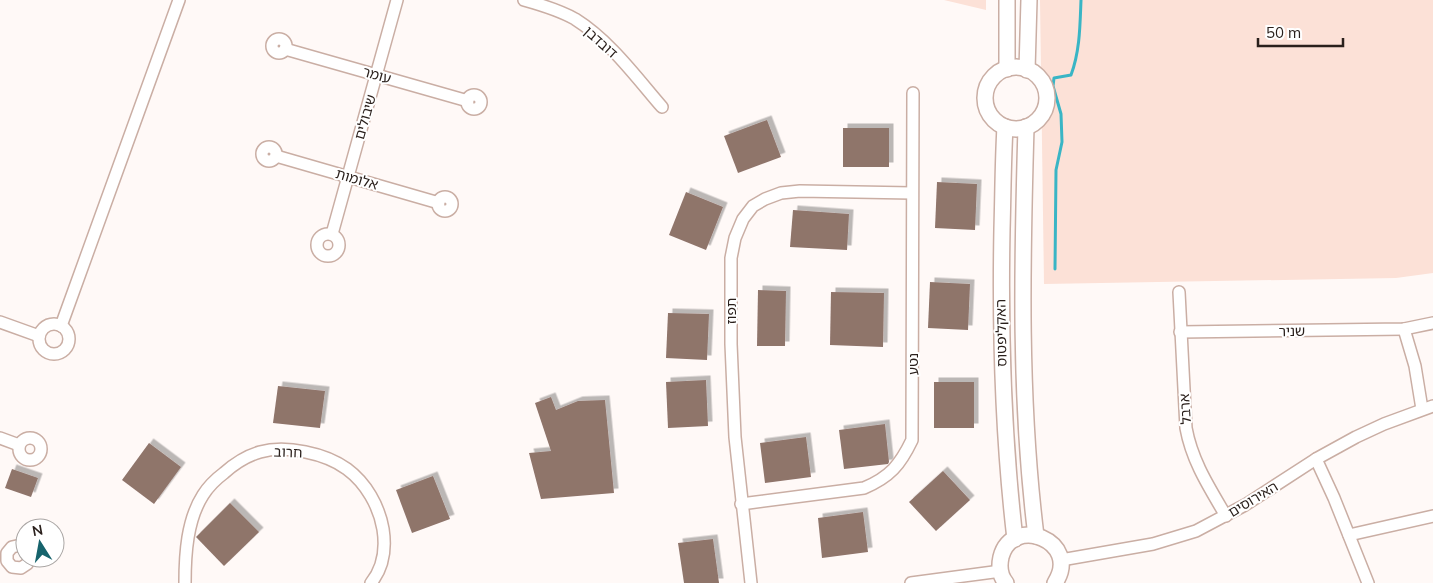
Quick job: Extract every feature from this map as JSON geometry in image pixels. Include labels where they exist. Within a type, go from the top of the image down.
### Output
[{"type":"main road","points":[[1007,0],[1007,69]]},
{"type":"main road","points":[[1027,70],[1029,0]]},
{"type":"main road","points":[[1007,69],[1027,70],[1036,75],[1044,86],[1047,96],[1045,107],[1040,117],[1030,126],[1013,129],[1005,127],[988,113],[985,96],[988,86],[997,74],[1007,69]]},
{"type":"main road","name":"האקליפטוס","points":[[1005,127],[1001,305],[1002,364],[1005,436],[1015,539]]},
{"type":"main road","name":"האקליפטוס","points":[[1026,127],[1022,359],[1028,456],[1036,536]]},
{"type":"main road","points":[[1003,577],[1000,564],[1005,548],[1015,539],[1023,536],[1036,536],[1044,538],[1053,544],[1057,550],[1061,560],[1061,569],[1055,583]]},
{"type":"street","points":[[61,326],[179,0]]},
{"type":"street","name":"שיבולים","points":[[332,234],[397,0]]},
{"type":"street","name":"דובדבן","points":[[524,0],[552,8],[574,19],[594,34],[617,55],[662,108]]},
{"type":"street","name":"עומר","points":[[286,49],[468,101]]},
{"type":"street","name":"נטע","points":[[741,504],[864,488],[878,482],[892,472],[904,457],[912,440],[913,93]]},
{"type":"street","name":"אלומות","points":[[276,156],[439,202]]},
{"type":"street","name":"תפוז","points":[[751,583],[741,504],[733,391],[731,258],[735,238],[742,219],[753,206],[781,193],[800,191],[912,193]]},
{"type":"street","name":"ארבל","points":[[1179,292],[1186,428],[1189,446],[1198,468],[1226,516]]},
{"type":"street","points":[[0,322],[39,336]]},
{"type":"street","name":"שניר","points":[[1180,332],[1404,329],[1433,323]]},
{"type":"street","points":[[56,324],[68,333],[69,345],[63,352],[53,355],[45,352],[39,343],[39,336],[41,330],[46,326],[56,324]]},
{"type":"street","points":[[1404,329],[1428,408]]},
{"type":"street","name":"האירוסים","points":[[1061,560],[1153,544],[1196,531],[1245,506],[1316,459],[1356,437],[1428,408]]},
{"type":"street","points":[[0,438],[19,445]]},
{"type":"street","name":"חרוב","points":[[185,583],[185,559],[191,521],[203,495],[217,478],[236,462],[260,452],[279,449],[301,450],[346,468],[373,498],[382,522],[385,542],[382,560],[371,583]]},
{"type":"street","points":[[1316,459],[1368,583]]},
{"type":"street","points":[[1349,535],[1433,516]]},
{"type":"street","points":[[15,546],[12,546],[3,553],[9,564],[15,567]]},
{"type":"street","points":[[911,583],[1003,577]]},
{"type":"shaded area","points":[[944,0],[986,0],[986,10]]},
{"type":"shaded area","points":[[1040,0],[1433,0],[1433,273],[1396,278],[1044,284]]},
{"type":"building","points":[[767,120],[781,157],[738,173],[724,136]]},
{"type":"building","points":[[843,128],[889,128],[889,167],[843,167]]},
{"type":"building","points":[[937,182],[977,184],[975,230],[935,228]]},
{"type":"building","points":[[686,192],[723,207],[706,250],[669,235]]},
{"type":"building","points":[[793,210],[849,214],[847,250],[790,247]]},
{"type":"building","points":[[930,282],[970,284],[968,330],[928,328]]},
{"type":"building","points":[[758,290],[786,291],[785,346],[757,346]]},
{"type":"building","points":[[831,292],[884,293],[883,347],[830,345]]},
{"type":"building","points":[[668,313],[709,314],[707,360],[666,358]]},
{"type":"building","points":[[706,380],[708,426],[668,428],[666,382]]},
{"type":"building","points":[[934,382],[974,382],[974,428],[934,428]]},
{"type":"building","points":[[278,386],[325,391],[320,428],[273,423]]},
{"type":"building","points":[[551,397],[556,410],[578,401],[605,400],[614,493],[541,499],[529,453],[551,451],[535,403]]},
{"type":"building","points":[[885,424],[888,464],[844,469],[839,430]]},
{"type":"building","points":[[806,437],[811,477],[765,483],[760,443]]},
{"type":"building","points":[[149,443],[181,467],[154,504],[122,480]]},
{"type":"building","points":[[12,469],[38,478],[31,497],[5,488]]},
{"type":"building","points":[[943,471],[970,500],[936,531],[909,502]]},
{"type":"building","points":[[433,476],[450,519],[412,533],[396,490]]},
{"type":"building","points":[[230,503],[259,532],[224,566],[196,537]]},
{"type":"building","points":[[863,512],[868,552],[822,558],[818,518]]},
{"type":"building","points":[[713,539],[719,583],[684,583],[678,543]]},
{"type":"waterway","points":[[1055,269],[1056,170],[1062,142],[1061,114],[1053,86],[1054,78],[1071,75],[1074,66],[1079,38],[1081,0]]}]
